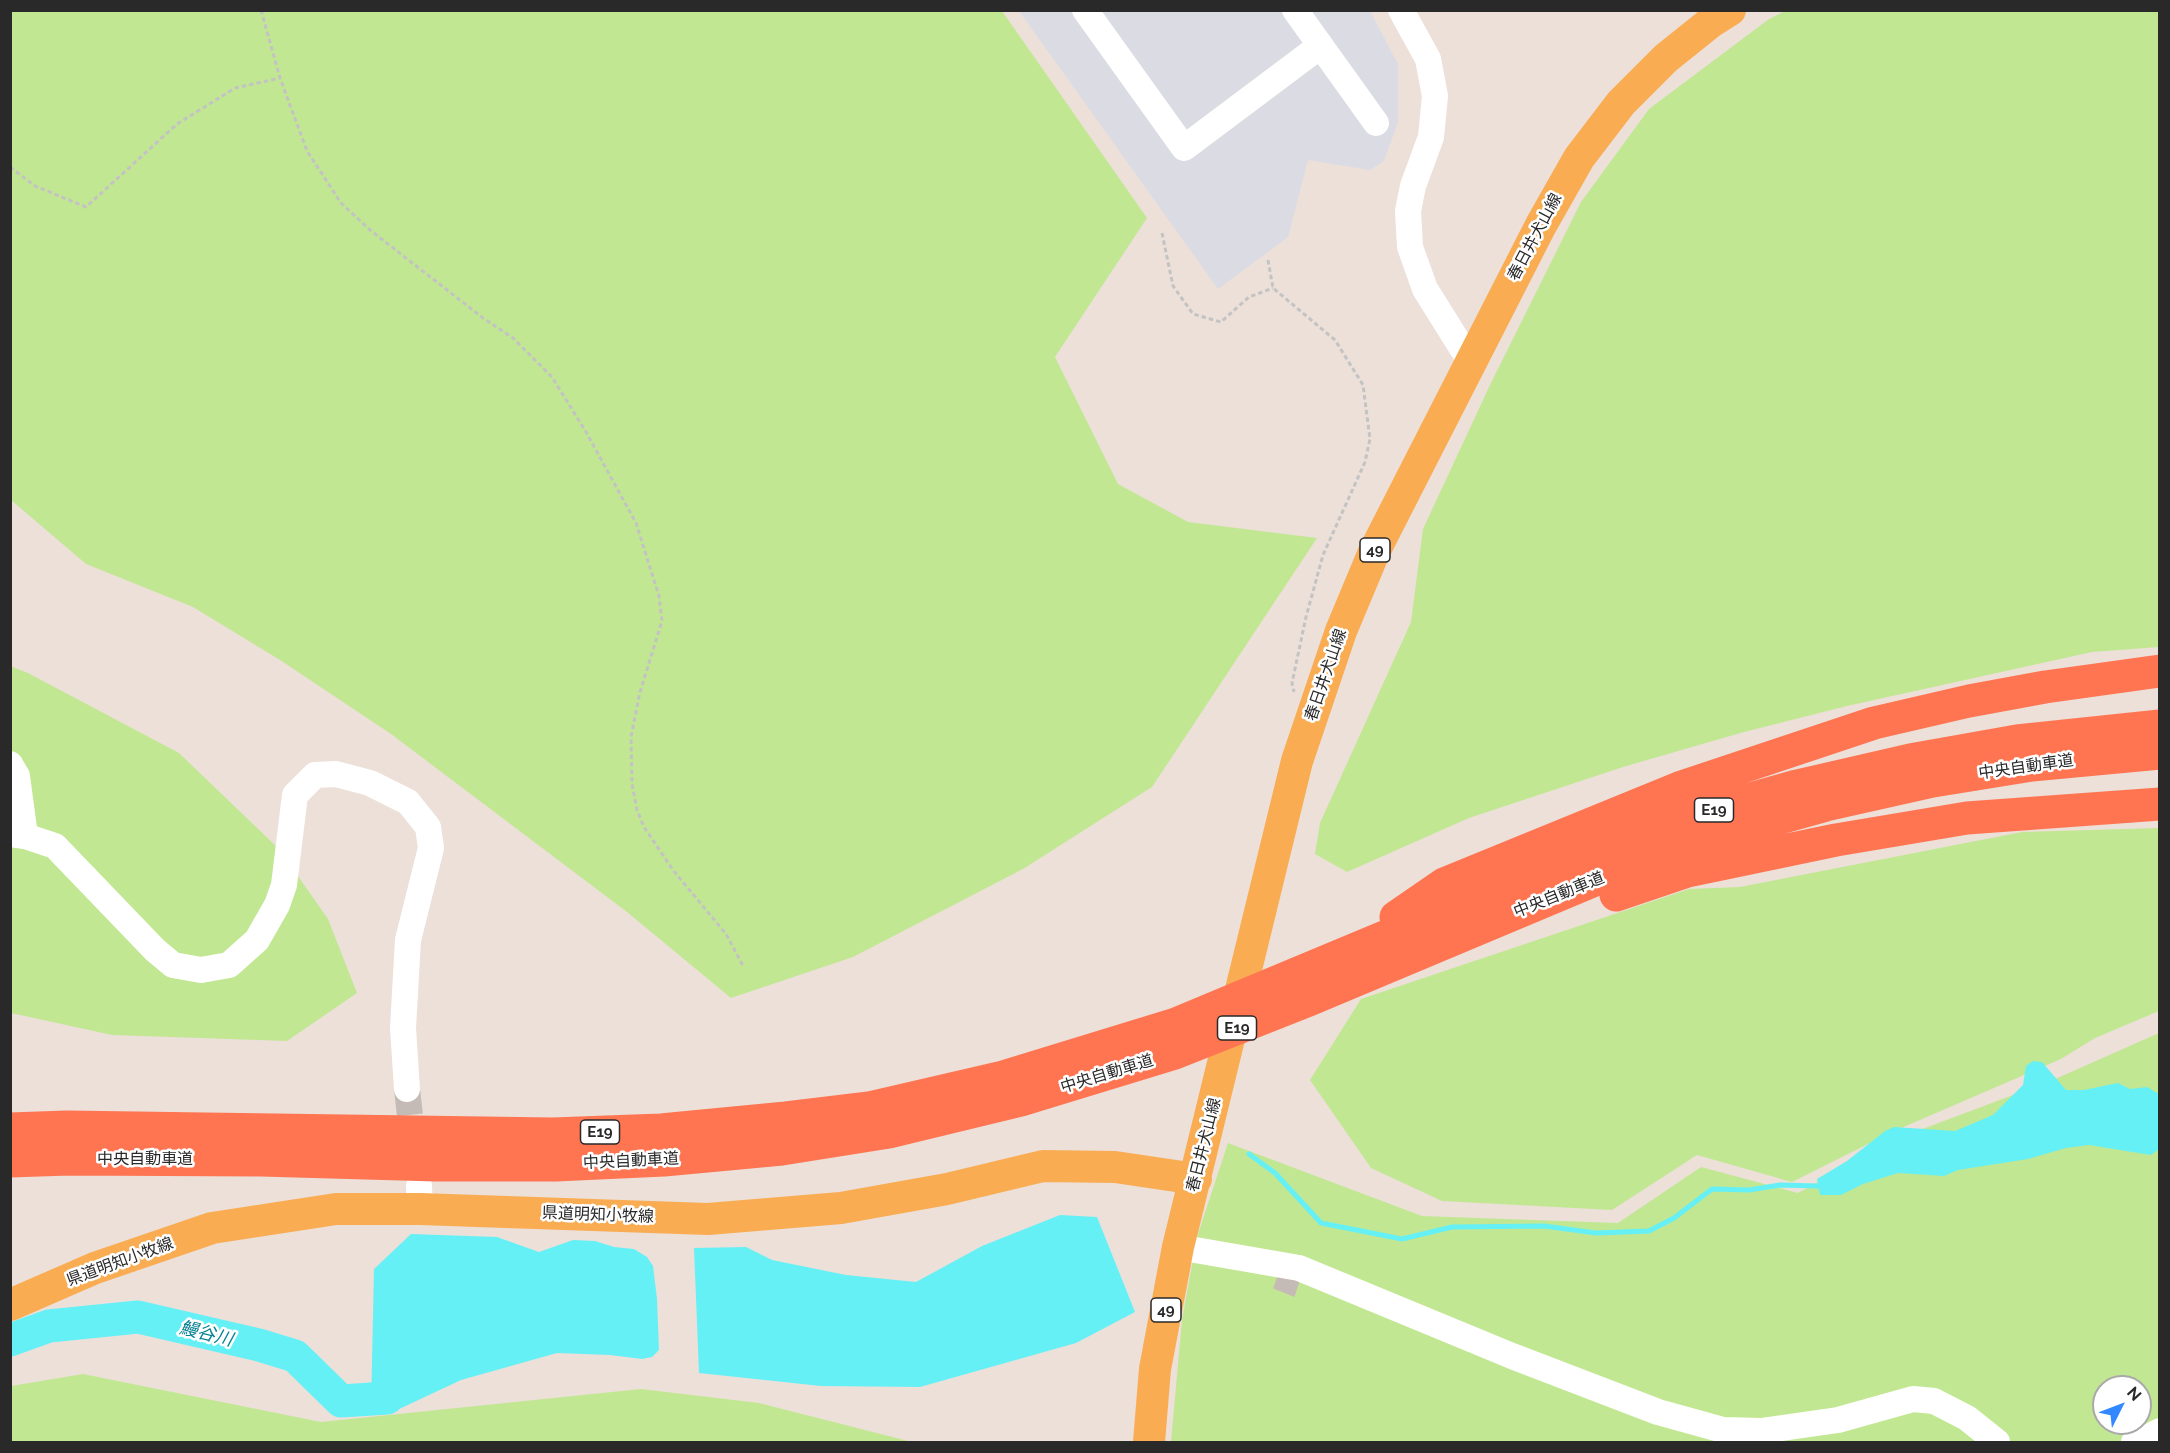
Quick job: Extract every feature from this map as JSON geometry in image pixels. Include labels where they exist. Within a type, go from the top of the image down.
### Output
[{"type":"highway","points":[[1346,952],[1444,884],[1679,788],[1874,723],[1969,701],[2045,687],[2160,671]]},
{"type":"highway","name":"中央自動車道","points":[[1300,993],[1346,952],[1550,868],[1698,814],[1797,786],[1910,760],[2017,741],[2160,726]]},
{"type":"highway","name":"中央自動車道","points":[[10,1161],[249,1160],[436,1165],[544,1165],[664,1160],[759,1152],[900,1129],[1021,1100],[1176,1038],[1697,841],[1826,805],[1933,781],[2032,765],[2160,753]]},
{"type":"highway","points":[[1300,993],[1329,1009],[1535,922],[1687,871],[1836,840],[1967,818],[2160,804]]},
{"type":"highway","name":"中央自動車道","points":[[10,1130],[67,1127],[553,1134],[661,1130],[869,1108],[1176,1038]]},
{"type":"main road","name":"春日井犬山線","points":[[1149,1443],[1155,1370],[1178,1247],[1297,761],[1341,631],[1374,552],[1470,361],[1579,158],[1621,103],[1666,58],[1730,10]]},
{"type":"main road","name":"県道明知小牧線","points":[[10,1305],[95,1268],[212,1228],[419,1197],[708,1219],[841,1208],[946,1189],[1043,1166],[1115,1167],[1196,1179]]},
{"type":"street","points":[[1085,10],[1185,148],[1320,46]]},
{"type":"street","points":[[1295,10],[1376,123]]},
{"type":"street","points":[[1401,10],[1428,59],[1435,96],[1431,137],[1413,186],[1408,210],[1410,247],[1425,289],[1470,361]]},
{"type":"street","points":[[10,764],[17,776],[18,835],[55,846],[155,950],[173,964],[201,970],[229,965],[257,940],[277,906],[284,885],[295,795],[315,775],[336,774],[370,783],[408,802],[428,827],[431,848],[408,940],[403,1028],[407,1089]]},
{"type":"street","points":[[1178,1247],[1299,1268],[1512,1356],[1658,1412],[1723,1430],[1761,1431],[1838,1420],[1912,1400],[1934,1401],[1967,1418],[1997,1443]]},
{"type":"street","points":[[2134,1443],[2160,1431]]},
{"type":"path","points":[[261,10],[279,78],[307,151],[341,203],[370,230],[483,318],[513,338],[552,377],[586,432],[636,524],[659,596],[662,621],[640,692],[631,737],[632,784],[637,810],[655,844],[673,870],[726,934],[743,966]]},
{"type":"path","points":[[10,167],[35,186],[86,207],[177,124],[235,88],[279,78]]},
{"type":"path","points":[[1162,233],[1173,286],[1192,314],[1221,322],[1249,297],[1273,288]]},
{"type":"path","points":[[1268,260],[1273,288],[1335,340],[1363,385],[1370,439],[1365,462],[1323,555],[1306,617],[1292,683],[1297,701],[1315,706]]},
{"type":"shaded area","points":[[1019,11],[1370,11],[1398,64],[1398,122],[1384,161],[1370,170],[1308,160],[1288,237],[1218,289]]},
{"type":"green space","points":[[1787,10],[2159,11],[2159,647],[2092,652],[1847,706],[1744,732],[1623,767],[1469,818],[1347,872],[1315,854],[1320,823],[1411,622],[1423,529],[1490,385],[1581,202],[1649,109],[1769,19]]},
{"type":"green space","points":[[11,11],[1002,11],[1147,218],[1055,357],[1118,484],[1188,522],[1317,538],[1152,787],[1023,869],[853,957],[731,998],[627,912],[391,734],[280,660],[193,607],[86,564],[11,500]]},
{"type":"green space","points":[[10,666],[28,673],[179,753],[279,849],[328,919],[357,993],[287,1041],[112,1035],[11,1013]]},
{"type":"green space","points":[[2159,828],[2159,1011],[2095,1038],[2061,1059],[1892,1132],[1792,1182],[1697,1155],[1612,1210],[1442,1201],[1371,1168],[1310,1080],[1361,999],[1689,889],[1740,887],[2022,832]]},
{"type":"green space","points":[[2159,1033],[2159,1442],[1171,1442],[1182,1320],[1197,1237],[1228,1143],[1422,1216],[1618,1223],[1701,1167],[1798,1193],[1896,1139],[2053,1080]]},
{"type":"green space","points":[[83,1374],[321,1422],[641,1389],[759,1403],[912,1442],[11,1442],[11,1386]]},
{"type":"water","points":[[2033,1061],[2042,1062],[2066,1090],[2084,1090],[2118,1083],[2130,1089],[2147,1087],[2159,1094],[2159,1149],[2151,1155],[2089,1145],[2066,1148],[2028,1159],[1958,1170],[1944,1176],[1898,1173],[1863,1184],[1841,1195],[1820,1195],[1817,1179],[1847,1161],[1885,1131],[1894,1127],[1955,1131],[1993,1115],[2023,1085],[2026,1066]]},
{"type":"water","points":[[1060,1215],[1097,1217],[1135,1312],[1076,1343],[920,1387],[821,1386],[699,1373],[694,1248],[746,1247],[772,1260],[846,1275],[916,1282],[982,1246]]},
{"type":"water","points":[[411,1234],[497,1237],[539,1252],[573,1240],[595,1241],[614,1247],[634,1249],[647,1257],[653,1266],[659,1350],[652,1357],[642,1359],[557,1353],[461,1380],[397,1410],[371,1407],[374,1269]]},
{"type":"building","points":[[1280,1271],[1300,1278],[1294,1296],[1274,1288]]},
{"type":"waterway","points":[[1249,1154],[1275,1173],[1321,1223],[1402,1239],[1452,1227],[1544,1226],[1596,1233],[1649,1231],[1674,1218],[1712,1189],[1749,1190],[1780,1185],[1818,1186]]},
{"type":"waterway","name":"鰻谷川","points":[[10,1340],[49,1326],[138,1317],[259,1345],[295,1356],[341,1401],[387,1398]]},
{"type":"tunnel","points":[[407,1089],[414,1151]]}]
